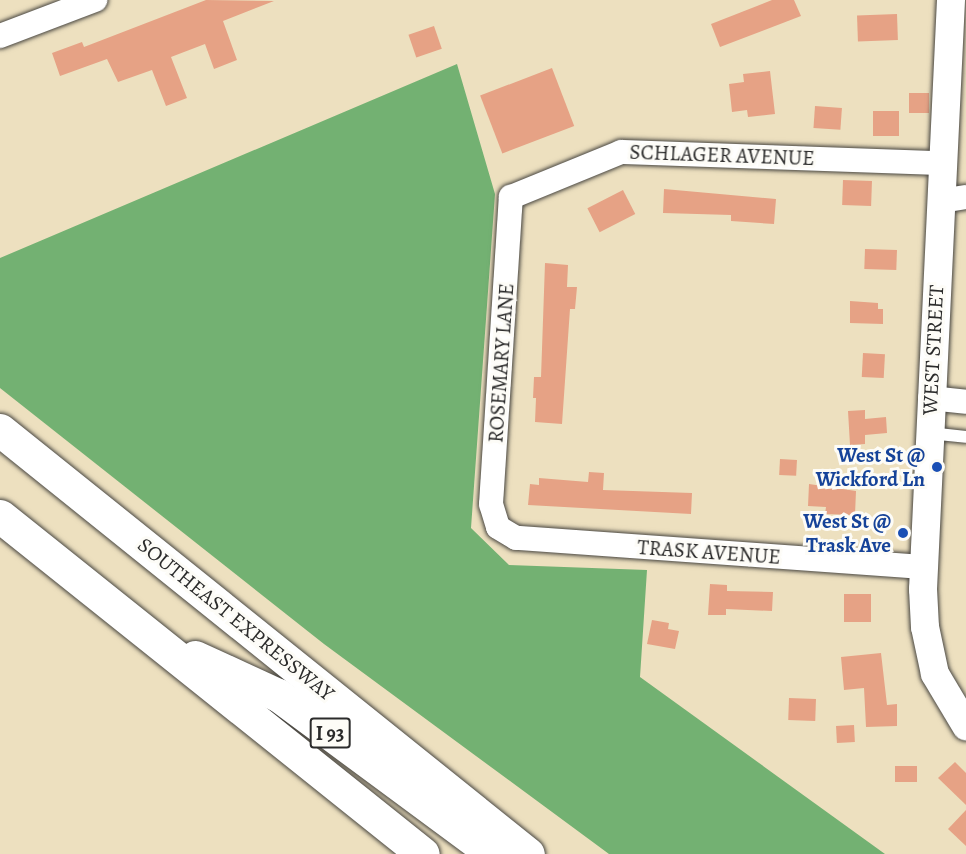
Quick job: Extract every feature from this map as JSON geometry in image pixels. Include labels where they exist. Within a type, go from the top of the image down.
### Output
[{"type":"highway","name":"SOUTHEAST EXPRESSWAY","points":[[0,430],[528,854]]},
{"type":"highway","name":"I 93","points":[[0,516],[423,854]]},
{"type":"highway","name":"I 93","points":[[194,585],[278,694],[473,854]]},
{"type":"highway","name":"I 93","points":[[152,638],[278,694],[493,854]]},
{"type":"street","points":[[0,36],[95,0]]},
{"type":"street","name":"WEST STREET","points":[[951,0],[942,163],[953,199],[930,398],[923,567],[925,627],[931,659],[942,689],[966,726]]},
{"type":"street","name":"SCHLAGER AVENUE","points":[[511,197],[621,152],[942,163]]},
{"type":"street","name":"ROSEMARY LANE","points":[[498,527],[491,504],[511,197]]},
{"type":"street","points":[[930,398],[966,402]]},
{"type":"street","name":"TRASK AVENUE","points":[[498,527],[516,538],[923,567]]},
{"type":"lane","points":[[929,433],[966,437]]},
{"type":"green space","points":[[457,64],[495,194],[471,528],[509,565],[647,570],[640,677],[885,854],[609,854],[324,644],[0,388],[0,258]]},
{"type":"building","points":[[206,0],[274,1],[223,21],[237,60],[214,69],[205,44],[171,57],[187,98],[166,106],[152,70],[118,82],[107,59],[60,76],[52,53],[82,42],[84,47]]},
{"type":"building","points":[[772,0],[794,0],[801,16],[720,47],[711,24]]},
{"type":"building","points":[[897,14],[898,40],[858,41],[857,15]]},
{"type":"building","points":[[434,26],[442,49],[416,57],[408,35]]},
{"type":"building","points":[[552,68],[574,126],[502,153],[480,96]]},
{"type":"building","points":[[770,71],[775,114],[748,117],[747,110],[732,112],[729,84],[744,82],[743,74]]},
{"type":"building","points":[[909,93],[929,93],[929,113],[909,113]]},
{"type":"building","points":[[815,106],[842,108],[840,130],[813,128]]},
{"type":"building","points":[[873,111],[899,111],[899,136],[873,136]]},
{"type":"building","points":[[843,180],[872,181],[871,206],[842,205]]},
{"type":"building","points":[[664,189],[776,199],[774,224],[731,221],[731,215],[663,213]]},
{"type":"building","points":[[623,190],[635,214],[600,232],[587,208]]},
{"type":"building","points":[[865,249],[897,250],[896,270],[864,269]]},
{"type":"building","points":[[545,263],[568,265],[567,287],[577,287],[575,309],[570,309],[562,424],[535,422],[534,377],[541,377]]},
{"type":"building","points":[[850,301],[878,303],[878,309],[883,309],[883,324],[850,323]]},
{"type":"building","points":[[863,353],[885,354],[884,378],[862,377]]},
{"type":"building","points":[[865,410],[865,419],[886,417],[887,433],[865,435],[865,444],[850,445],[848,411]]},
{"type":"building","points":[[780,459],[797,460],[796,476],[779,475]]},
{"type":"building","points":[[589,472],[604,473],[603,490],[692,493],[691,514],[528,505],[530,484],[539,485],[539,478],[588,482]]},
{"type":"building","points":[[809,484],[856,491],[855,515],[825,514],[826,507],[808,506]]},
{"type":"building","points":[[710,584],[727,585],[727,591],[773,592],[772,611],[726,609],[726,615],[708,615]]},
{"type":"building","points":[[844,594],[871,594],[871,622],[844,622]]},
{"type":"building","points":[[652,620],[669,623],[668,629],[679,631],[675,649],[647,644]]},
{"type":"building","points":[[881,653],[887,705],[897,704],[897,726],[866,727],[864,688],[844,690],[841,657]]},
{"type":"building","points":[[789,698],[816,699],[815,721],[788,720]]},
{"type":"building","points":[[854,725],[855,742],[837,743],[836,726]]},
{"type":"building","points":[[955,762],[966,773],[966,805],[938,778]]},
{"type":"building","points":[[895,766],[917,766],[917,782],[895,782]]},
{"type":"building","points":[[966,810],[966,846],[948,829]]},
{"type":"place","name":"West St @ Wickford Ln","points":[[937,467]]},
{"type":"place","name":"West St @ Trask Ave","points":[[903,533]]}]
